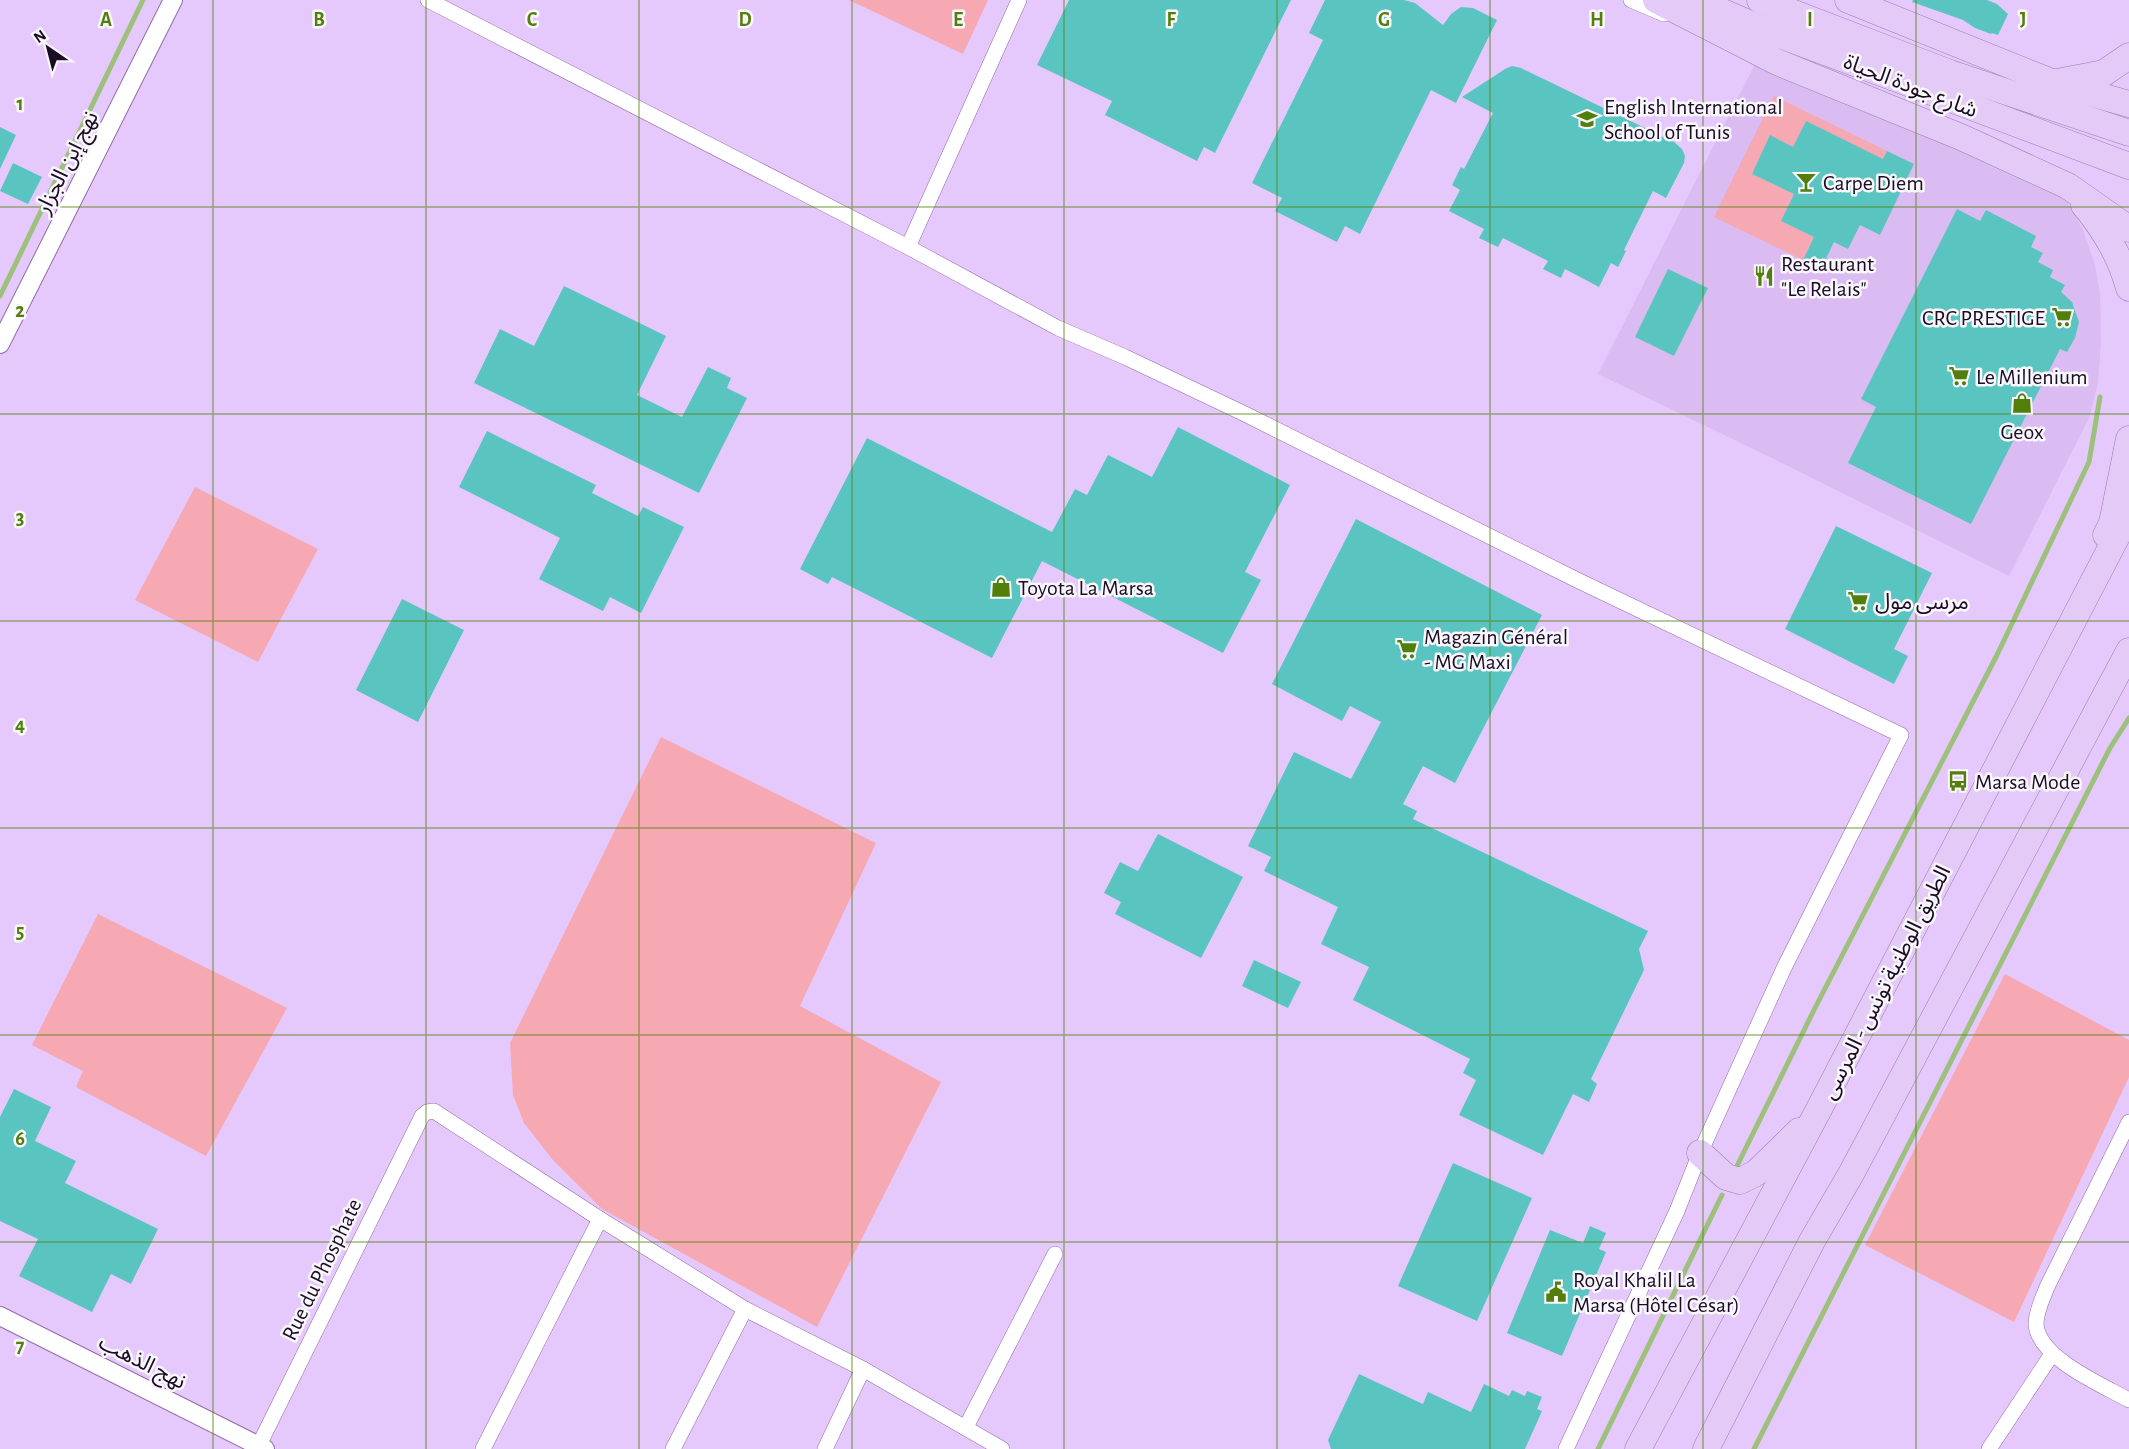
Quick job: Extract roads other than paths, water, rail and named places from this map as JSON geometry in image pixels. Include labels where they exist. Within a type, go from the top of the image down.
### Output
[{"type":"highway","points":[[1656,0],[1777,62],[1961,137],[2068,186],[2129,230]]},
{"type":"highway","name":"شارع جودة الحياة","points":[[1695,0],[1748,23],[2129,166]]},
{"type":"highway","name":"شارع جودة الحياة","points":[[1760,0],[1950,73],[2129,133]]},
{"type":"highway","points":[[1848,0],[2054,83],[2129,104]]},
{"type":"highway","points":[[2054,83],[2104,73],[2129,56]]},
{"type":"highway","points":[[2068,186],[2094,217],[2123,267],[2129,288]]},
{"type":"highway","points":[[2049,664],[2112,522],[2129,439]]},
{"type":"highway","name":"الطريق الوطنية تونس - المرسى","points":[[1638,1449],[1818,1111],[2129,513]]},
{"type":"highway","points":[[1706,1449],[1812,1241],[1851,1174],[2128,654]]},
{"type":"highway","points":[[1700,1153],[1731,1179],[1740,1181],[1747,1179],[1756,1173],[1818,1111]]},
{"type":"street","name":"نهج إبن الجزار","points":[[0,344],[173,0]]},
{"type":"street","points":[[428,0],[908,247],[1058,328],[1245,414],[1576,580],[1900,735],[1784,968],[1700,1153],[1677,1210],[1566,1449]]},
{"type":"street","points":[[908,247],[1019,0]]},
{"type":"street","points":[[1631,0],[1745,47]]},
{"type":"street","name":"Rue du Phosphate","points":[[260,1448],[422,1116],[427,1112],[434,1110],[440,1113],[600,1219]]},
{"type":"street","points":[[2129,1122],[2047,1287],[2036,1324],[2041,1338],[2052,1354],[2129,1400]]},
{"type":"street","points":[[483,1449],[600,1219],[745,1309],[863,1369],[1002,1449]]},
{"type":"street","points":[[966,1427],[1055,1254]]},
{"type":"street","points":[[673,1449],[745,1309]]},
{"type":"street","name":"نهج الذهب","points":[[0,1316],[260,1448]]},
{"type":"street","points":[[1989,1449],[2052,1354]]},
{"type":"street","points":[[825,1449],[863,1369]]},
{"type":"waterway","points":[[0,296],[143,0]]},
{"type":"waterway","points":[[1734,1172],[1815,1008],[1997,655],[2089,462],[2100,397]]},
{"type":"waterway","points":[[1754,1449],[2110,748],[2129,718]]},
{"type":"waterway","points":[[1598,1449],[1722,1195]]},
{"type":"place","name":"English International School of Tunis","points":[[1587,119]]},
{"type":"place","name":"Carpe Diem","points":[[1806,182]]},
{"type":"place","name":"Restaurant \"Le Relais\"","points":[[1764,276]]},
{"type":"place","name":"CRC PRESTIGE","points":[[2062,317]]},
{"type":"place","name":"Le Millenium","points":[[1959,376]]},
{"type":"place","name":"Geox","points":[[2022,403]]},
{"type":"place","name":"Toyota La Marsa","points":[[1001,587]]},
{"type":"place","name":"مرسى مول","points":[[1858,601]]},
{"type":"place","name":"Magazin Général - MG Maxi","points":[[1407,649]]},
{"type":"place","name":"Marsa Mode","points":[[1958,781]]},
{"type":"place","name":"Royal Khalil La Marsa (Hôtel César)","points":[[1556,1292]]}]
